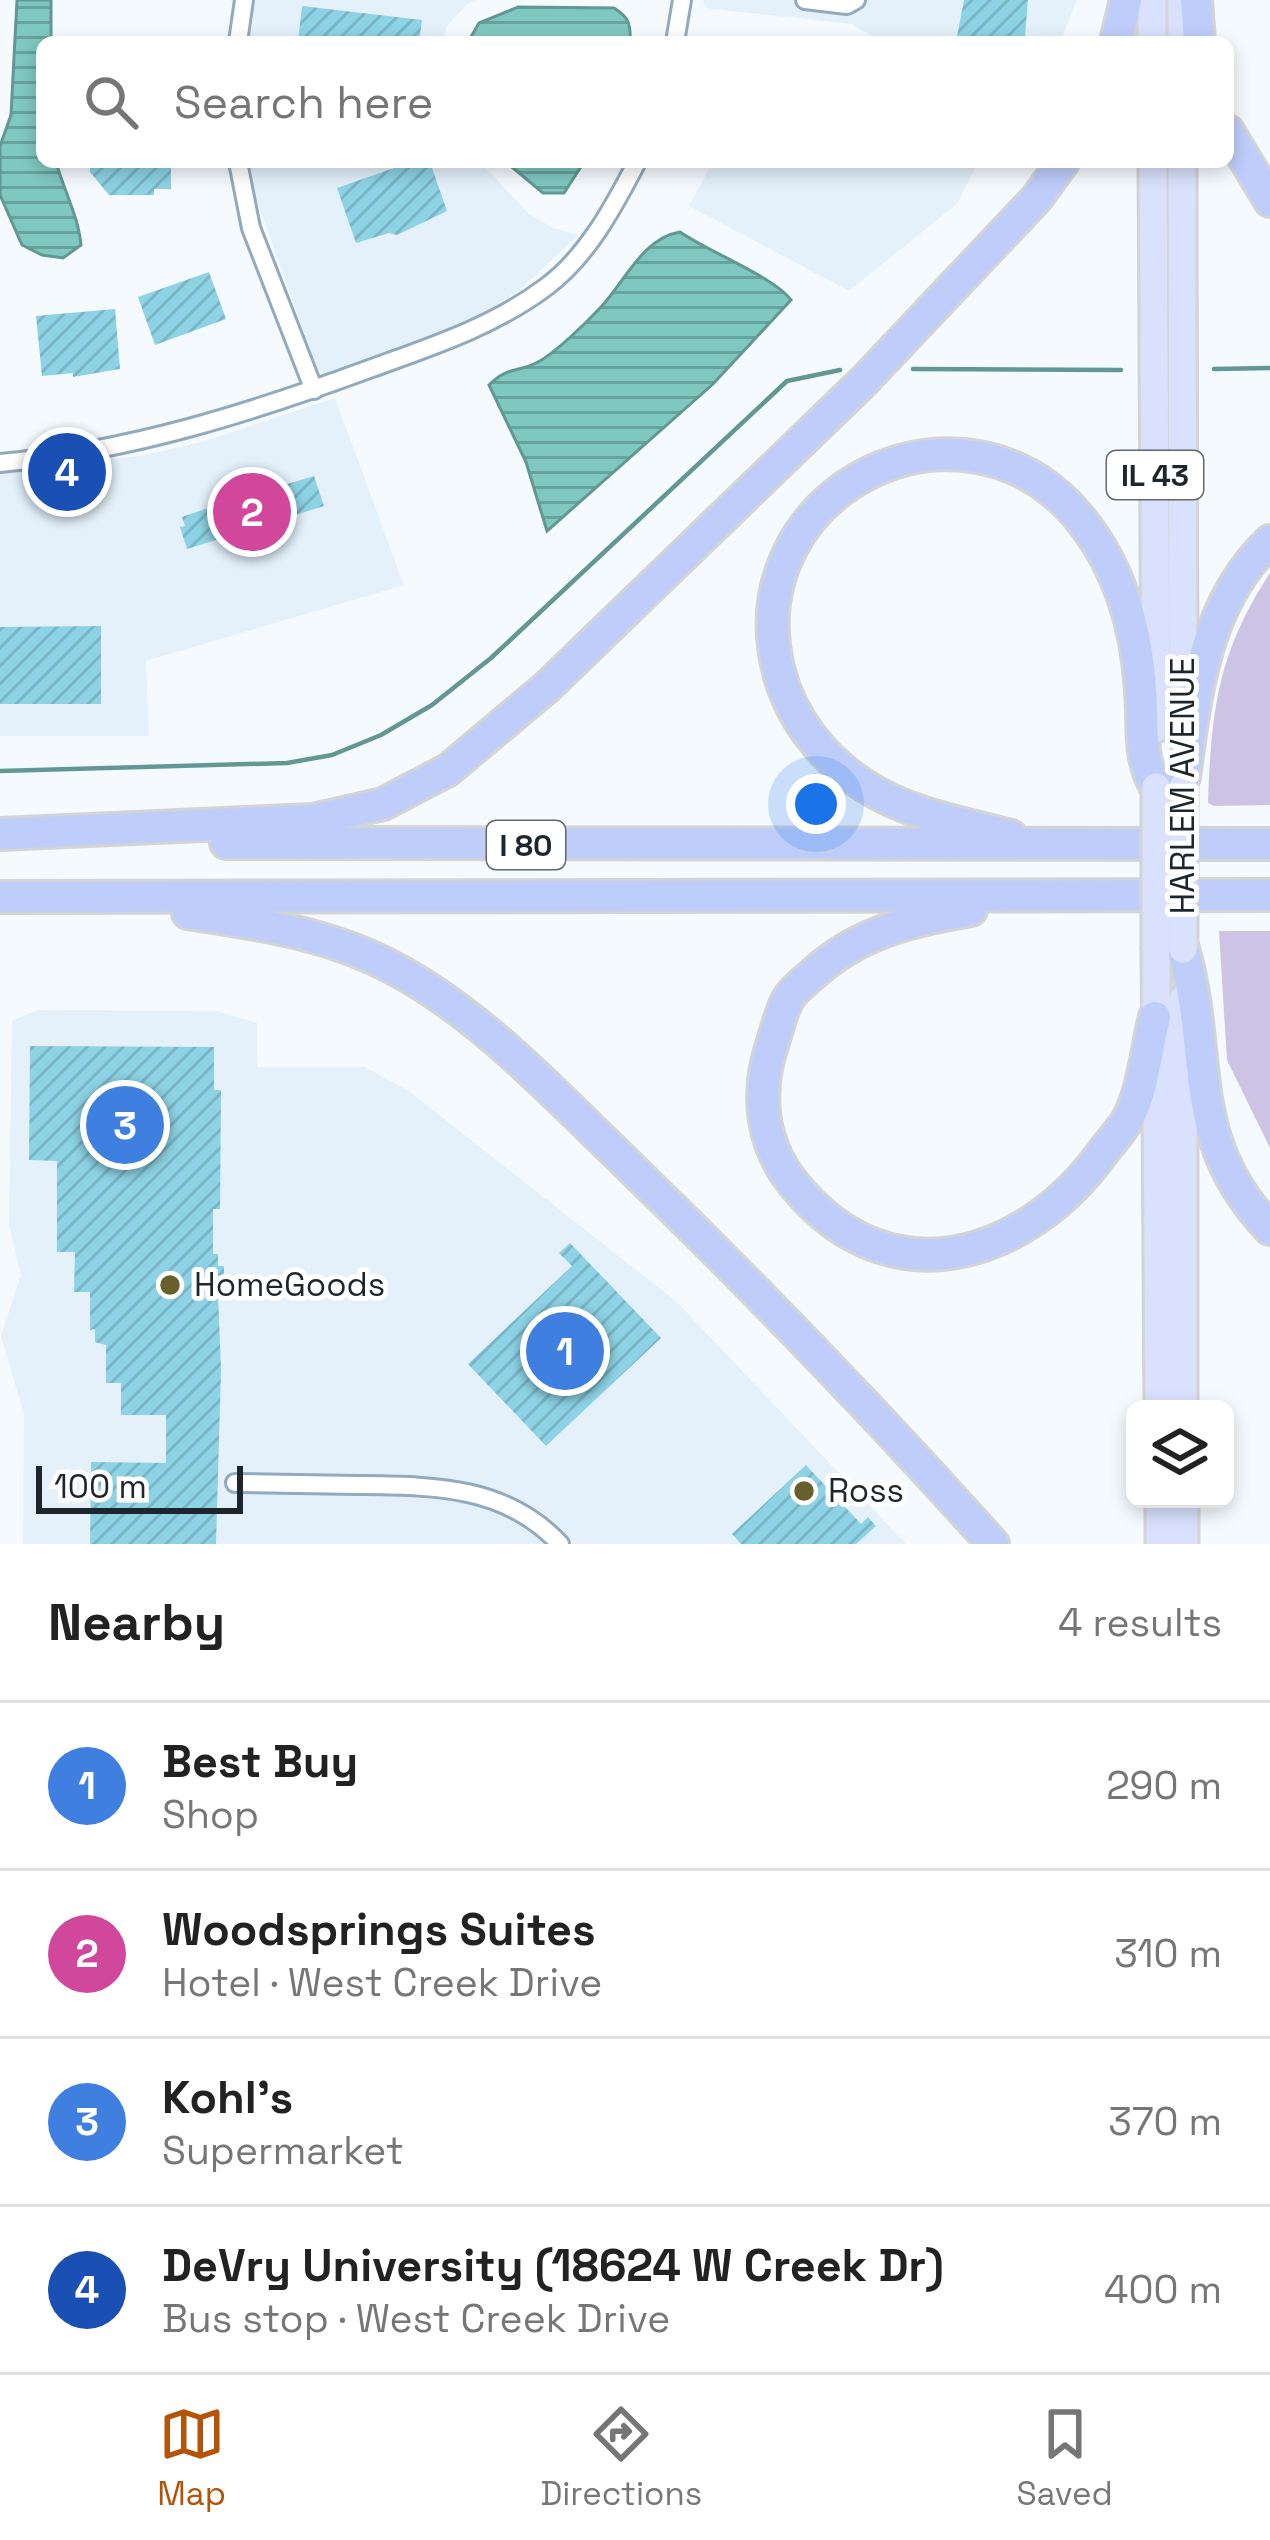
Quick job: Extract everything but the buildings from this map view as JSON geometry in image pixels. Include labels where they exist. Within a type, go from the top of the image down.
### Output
[{"type":"highway","points":[[1117,36],[1126,0]]},
{"type":"highway","points":[[1196,0],[1199,36]]},
{"type":"highway","points":[[1234,141],[1270,201]]},
{"type":"highway","points":[[0,838],[313,820],[383,803],[448,770],[548,687],[864,382],[1037,199],[1060,168]]},
{"type":"highway","points":[[1052,847],[918,811],[880,795],[817,745],[795,713],[774,652],[772,608],[782,564],[808,520],[854,479],[911,457],[973,455],[1025,474],[1071,509],[1110,567],[1137,646],[1144,768],[1174,784],[1212,630],[1237,580],[1270,541]]},
{"type":"highway","points":[[1216,844],[1243,830],[1270,828]]},
{"type":"highway","name":"I 80","points":[[0,838],[1052,847],[1270,844]]},
{"type":"highway","points":[[1057,895],[903,921],[838,951],[788,997],[765,1065],[762,1106],[769,1146],[788,1177],[836,1227],[857,1240],[896,1251],[925,1256],[978,1249],[1024,1230],[1080,1185],[1131,1114],[1155,1018]]},
{"type":"highway","name":"I 80","points":[[0,898],[1270,895]]},
{"type":"highway","points":[[87,897],[293,930],[394,968],[453,1005],[566,1105],[718,1253],[880,1418],[993,1544]]},
{"type":"highway","points":[[1170,950],[1196,991],[1202,1092],[1209,1120],[1232,1177],[1270,1229]]},
{"type":"main road","points":[[1151,0],[1152,36]]},
{"type":"main road","points":[[1182,0],[1182,36]]},
{"type":"main road","name":"HARLEM AVENUE","points":[[1153,168],[1174,784]]},
{"type":"main road","name":"HARLEM AVENUE","points":[[1182,168],[1170,950],[1183,1400]]},
{"type":"main road","name":"HARLEM AVENUE","points":[[1160,1400],[1155,1018],[1170,950]]},
{"type":"main road","points":[[1160,1508],[1160,1544]]},
{"type":"main road","points":[[1184,1508],[1184,1544]]},
{"type":"street","points":[[239,36],[244,0]]},
{"type":"street","points":[[676,36],[682,0]]},
{"type":"street","points":[[805,0],[847,5],[856,0]]},
{"type":"street","points":[[239,168],[251,228],[314,390]]},
{"type":"street","points":[[0,463],[117,447],[256,412],[481,328],[550,285],[599,231],[635,168]]},
{"type":"street","points":[[235,1484],[445,1486],[497,1499],[545,1528],[560,1544]]},
{"type":"shaded area","points":[[17,0],[51,0],[51,36],[36,36],[36,168],[58,168],[74,213],[81,245],[63,258],[22,245],[0,195],[0,146],[11,115]]},
{"type":"shaded area","points":[[255,0],[477,0],[468,3],[446,27],[444,36],[250,36]]},
{"type":"shaded area","points":[[703,0],[1077,0],[1062,36],[872,36],[852,24],[705,8]]},
{"type":"shaded area","points":[[518,7],[614,8],[628,22],[630,36],[471,36],[479,23]]},
{"type":"shaded area","points":[[251,168],[486,168],[529,214],[578,235],[522,288],[480,316],[330,375],[320,372],[315,363],[255,195]]},
{"type":"shaded area","points":[[513,168],[580,168],[564,193],[543,193]]},
{"type":"shaded area","points":[[710,168],[975,168],[957,204],[849,291],[689,206]]},
{"type":"shaded area","points":[[680,232],[771,282],[791,300],[713,384],[547,531],[526,462],[489,385],[553,352],[601,307],[645,252]]},
{"type":"shaded area","points":[[335,398],[404,585],[146,661],[149,736],[0,736],[0,474],[145,455],[205,441]]},
{"type":"shaded area","points":[[1270,573],[1270,805],[1214,806],[1208,803],[1209,770],[1221,683],[1239,629]]},
{"type":"shaded area","points":[[1219,931],[1270,931],[1270,1148],[1227,1060]]},
{"type":"shaded area","points":[[38,1010],[216,1011],[257,1023],[257,1067],[365,1067],[410,1092],[677,1302],[906,1544],[23,1544],[24,1415],[1,1336],[21,1275],[9,1225],[12,1021]]},
{"type":"waterway","points":[[1214,369],[1270,368]]},
{"type":"waterway","points":[[913,369],[1121,370]]},
{"type":"waterway","points":[[0,771],[287,763],[332,755],[381,735],[432,705],[491,658],[787,381],[840,370]]},
{"type":"place","name":"DeVry University (18624 W Creek Dr)","points":[[67,472]]},
{"type":"place","name":"Woodsprings Suites","points":[[252,512]]},
{"type":"place","name":"Kohl's","points":[[125,1125]]},
{"type":"place","name":"HomeGoods","points":[[170,1285]]},
{"type":"place","name":"Best Buy","points":[[565,1351]]},
{"type":"place","name":"Ross","points":[[804,1491]]}]
